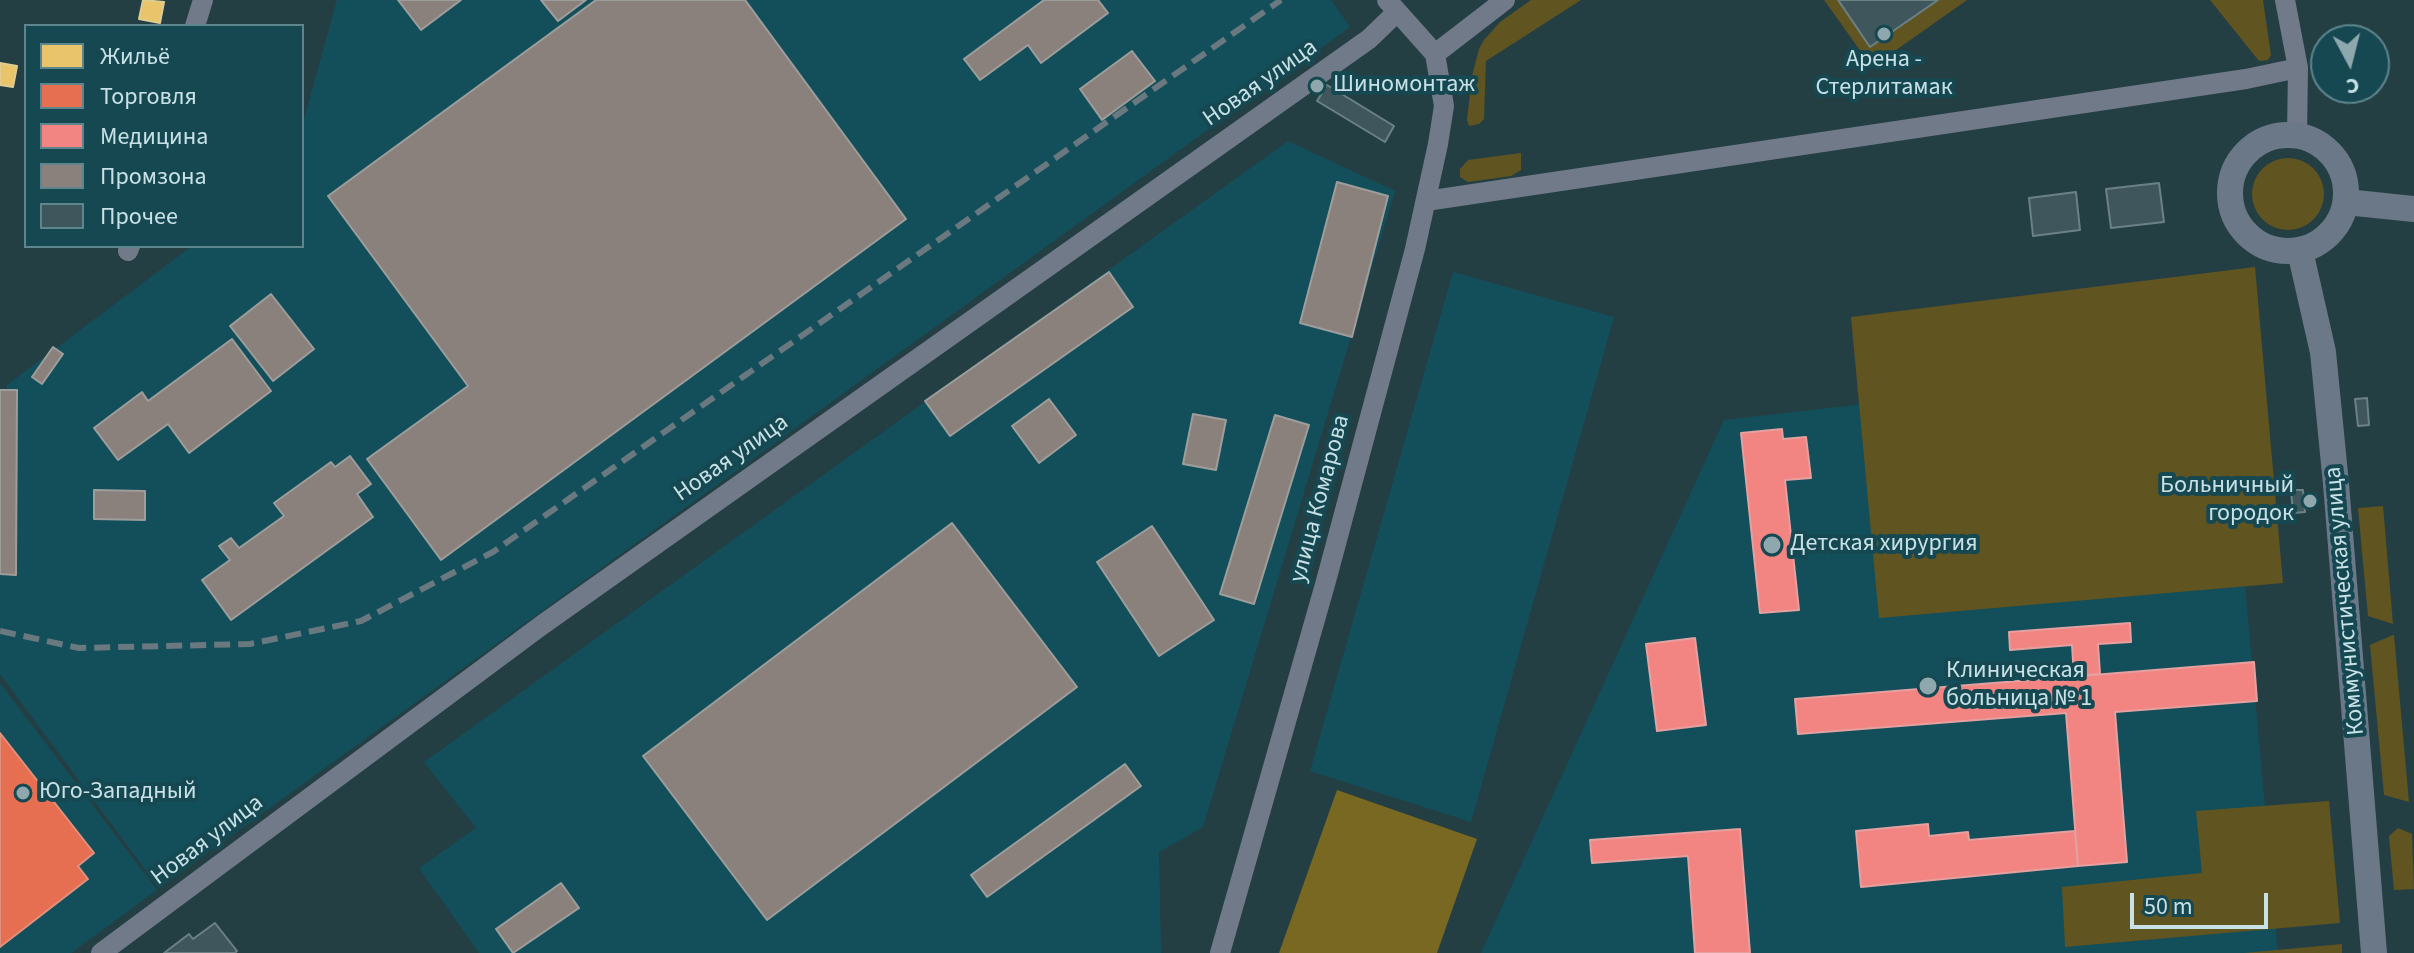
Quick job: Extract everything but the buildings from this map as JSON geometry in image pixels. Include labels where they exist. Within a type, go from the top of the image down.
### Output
[{"type":"main road","points":[[2277,136],[2297,136],[2312,140],[2336,159],[2343,172],[2346,202],[2342,216],[2325,238],[2300,251],[2285,252],[2270,249],[2244,232],[2234,218],[2229,201],[2230,183],[2235,166],[2246,152],[2260,142],[2277,136]]},
{"type":"main road","points":[[2346,202],[2414,209]]},
{"type":"main road","name":"Коммунистическая улица","points":[[2300,251],[2323,352],[2338,499],[2374,953]]},
{"type":"street","points":[[196,24],[203,0]]},
{"type":"street","points":[[1392,6],[1435,54],[1505,0]]},
{"type":"street","points":[[2285,0],[2298,68],[2297,136]]},
{"type":"street","name":"Новая улица","points":[[101,953],[542,625],[1369,39],[1392,6]]},
{"type":"street","name":"улица Комарова","points":[[1220,953],[1326,581],[1426,201],[1444,106],[1435,54]]},
{"type":"street","points":[[1426,201],[2246,79],[2298,68]]},
{"type":"shaded area","points":[[337,0],[1331,0],[1350,27],[159,888],[0,674],[0,525],[7,385],[189,248],[304,248],[304,119]]},
{"type":"shaded area","points":[[1531,0],[1581,0],[1486,61],[1484,119],[1479,124],[1469,126],[1472,76],[1479,49],[1500,22]]},
{"type":"shaded area","name":"Арена - Стерлитамак","points":[[1824,0],[1967,0],[1872,67]]},
{"type":"shaded area","points":[[2210,0],[2263,0],[2271,55],[2268,60],[2259,61]]},
{"type":"shaded area","points":[[1288,141],[1395,191],[1203,827],[1159,852],[1161,953],[479,953],[419,868],[476,828],[424,762]]},
{"type":"shaded area","points":[[1521,153],[1521,170],[1511,176],[1468,182],[1460,177],[1460,169],[1468,160]]},
{"type":"shaded area","points":[[2295,158],[2314,168],[2322,180],[2322,208],[2314,220],[2302,228],[2281,230],[2262,220],[2254,208],[2252,187],[2262,168],[2274,160]]},
{"type":"shaded area","points":[[2255,267],[2283,583],[1879,618],[1851,317]]},
{"type":"shaded area","points":[[1453,272],[1614,317],[1471,822],[1310,771]]},
{"type":"shaded area","name":"Клиническая больница № 1","points":[[2225,363],[2278,953],[1481,953],[1724,420]]},
{"type":"shaded area","points":[[2383,506],[2393,624],[2368,616],[2358,508]]},
{"type":"shaded area","points":[[2394,635],[2409,802],[2384,795],[2370,645]]},
{"type":"shaded area","points":[[0,683],[157,890],[71,953],[0,953]]},
{"type":"shaded area","points":[[1337,790],[1477,839],[1437,953],[1279,953]]},
{"type":"shaded area","points":[[2329,801],[2340,923],[2065,947],[2062,887],[2202,873],[2196,811]]},
{"type":"shaded area","points":[[2398,828],[2412,834],[2414,889],[2394,890],[2389,836]]},
{"type":"shaded area","points":[[2342,944],[2342,953],[2244,953]]},
{"type":"railway","points":[[0,631],[79,648],[250,644],[361,621],[493,552],[1281,0]]},
{"type":"place","name":"Арена - Стерлитамак","points":[[1884,34]]},
{"type":"place","name":"Шиномонтаж","points":[[1317,86]]},
{"type":"place","name":"Больничный городок","points":[[2310,501]]},
{"type":"place","name":"Детская хирургия","points":[[1772,545]]},
{"type":"place","name":"Клиническая больница № 1","points":[[1928,686]]},
{"type":"place","name":"Юго-Западный","points":[[23,793]]}]
